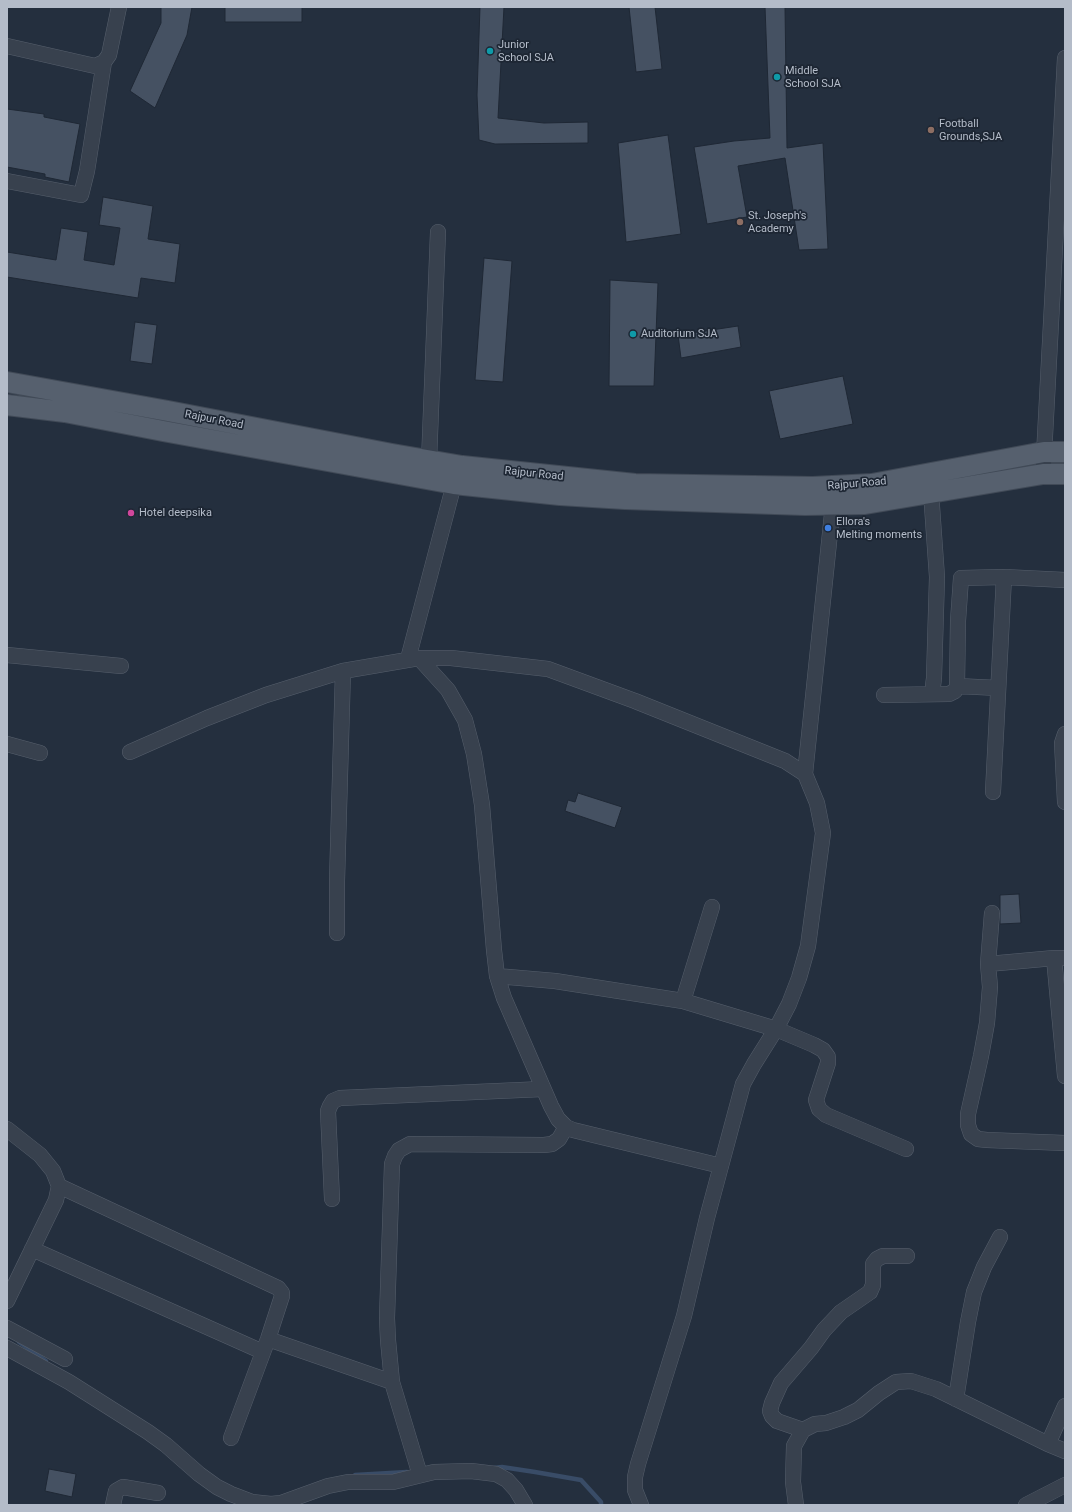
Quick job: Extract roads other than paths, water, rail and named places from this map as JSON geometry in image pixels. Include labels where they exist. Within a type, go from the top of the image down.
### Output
[{"type":"main road","name":"Rajpur Road","points":[[7,382],[429,461],[462,466],[635,484],[813,487],[872,484],[1044,452],[1065,452]]},
{"type":"main road","name":"Rajpur Road","points":[[7,405],[65,412],[454,484],[560,495],[625,499],[865,504],[1043,474],[1065,474]]},
{"type":"street","points":[[7,180],[81,195],[87,171],[104,62],[109,55],[119,7]]},
{"type":"street","points":[[7,46],[95,66],[104,62]]},
{"type":"street","points":[[1043,474],[1065,58]]},
{"type":"street","points":[[429,461],[438,232]]},
{"type":"street","points":[[413,659],[454,484]]},
{"type":"street","points":[[932,492],[937,577],[934,678],[932,694]]},
{"type":"street","points":[[641,1505],[635,1490],[635,1477],[638,1464],[684,1316],[707,1218],[743,1084],[789,1004],[799,978],[808,946],[822,833],[817,803],[805,774],[833,504]]},
{"type":"street","points":[[937,577],[1004,577],[1065,580]]},
{"type":"street","points":[[993,792],[1004,577]]},
{"type":"street","points":[[884,695],[949,694],[955,692],[957,686],[958,621],[961,578]]},
{"type":"street","points":[[7,655],[121,666]]},
{"type":"street","points":[[130,752],[207,718],[266,695],[343,671],[413,659],[451,658],[548,669],[635,701],[785,761],[805,774]]},
{"type":"street","points":[[413,659],[448,690],[465,720],[474,754],[482,804],[497,976],[504,998],[543,1089],[558,1119],[566,1127],[574,1130],[721,1166]]},
{"type":"street","points":[[337,933],[343,671]]},
{"type":"street","points":[[957,686],[998,688]]},
{"type":"street","points":[[1065,734],[1062,743],[1065,802]]},
{"type":"street","points":[[7,744],[40,752]]},
{"type":"street","points":[[683,1001],[712,907]]},
{"type":"street","points":[[992,913],[988,964],[990,987],[987,1023],[968,1114],[968,1125],[971,1134],[978,1139],[1065,1143]]},
{"type":"street","points":[[988,964],[1060,958],[1065,1076]]},
{"type":"street","points":[[497,976],[555,981],[683,1001],[776,1029],[823,1050],[828,1057],[828,1063],[816,1100],[819,1109],[826,1115],[906,1149]]},
{"type":"street","points":[[332,1199],[328,1111],[333,1101],[340,1098],[543,1089]]},
{"type":"street","points":[[418,1469],[392,1382],[387,1318],[392,1164],[394,1156],[399,1150],[410,1144],[552,1144],[558,1139],[566,1127]]},
{"type":"street","points":[[7,1129],[44,1159],[53,1171],[59,1186],[56,1200],[7,1301]]},
{"type":"street","points":[[59,1186],[282,1292],[266,1345],[231,1438]]},
{"type":"street","points":[[956,1399],[974,1292],[984,1267],[1000,1236]]},
{"type":"street","points":[[32,1249],[266,1345],[392,1382]]},
{"type":"street","points":[[803,1430],[777,1421],[772,1416],[770,1411],[772,1403],[781,1383],[811,1348],[824,1330],[841,1312],[870,1292],[874,1285],[873,1264],[876,1259],[882,1256],[907,1256]]},
{"type":"street","points":[[7,1328],[65,1359]]},
{"type":"street","points":[[7,1348],[69,1382],[148,1432],[217,1487],[252,1502],[271,1504],[281,1503],[336,1484],[348,1482],[393,1482],[418,1469],[434,1472],[472,1471],[496,1474],[507,1480],[516,1490],[525,1505]]},
{"type":"street","points":[[796,1505],[793,1482],[794,1446],[803,1430],[814,1424],[826,1423],[844,1417],[858,1410],[879,1393],[896,1382],[911,1381],[936,1389],[1065,1451]]},
{"type":"street","points":[[1048,1444],[1065,1406]]},
{"type":"street","points":[[1026,1505],[1065,1486]]},
{"type":"street","points":[[113,1505],[116,1491],[123,1487],[158,1493]]},
{"type":"waterway","points":[[19,1342],[46,1361]]},
{"type":"waterway","points":[[494,1468],[502,1467],[581,1480],[601,1502],[601,1505]]},
{"type":"waterway","points":[[355,1475],[407,1472]]},
{"type":"place","name":"Junior School SJA","points":[[490,51]]},
{"type":"place","name":"Middle School SJA","points":[[777,77]]},
{"type":"place","name":"Football Grounds,SJA","points":[[931,130]]},
{"type":"place","name":"St. Joseph's Academy","points":[[740,222]]},
{"type":"place","name":"Auditorium SJA","points":[[633,334]]},
{"type":"place","name":"Hotel deepsika","points":[[131,513]]},
{"type":"place","name":"Ellora's Melting moments","points":[[828,528]]}]
